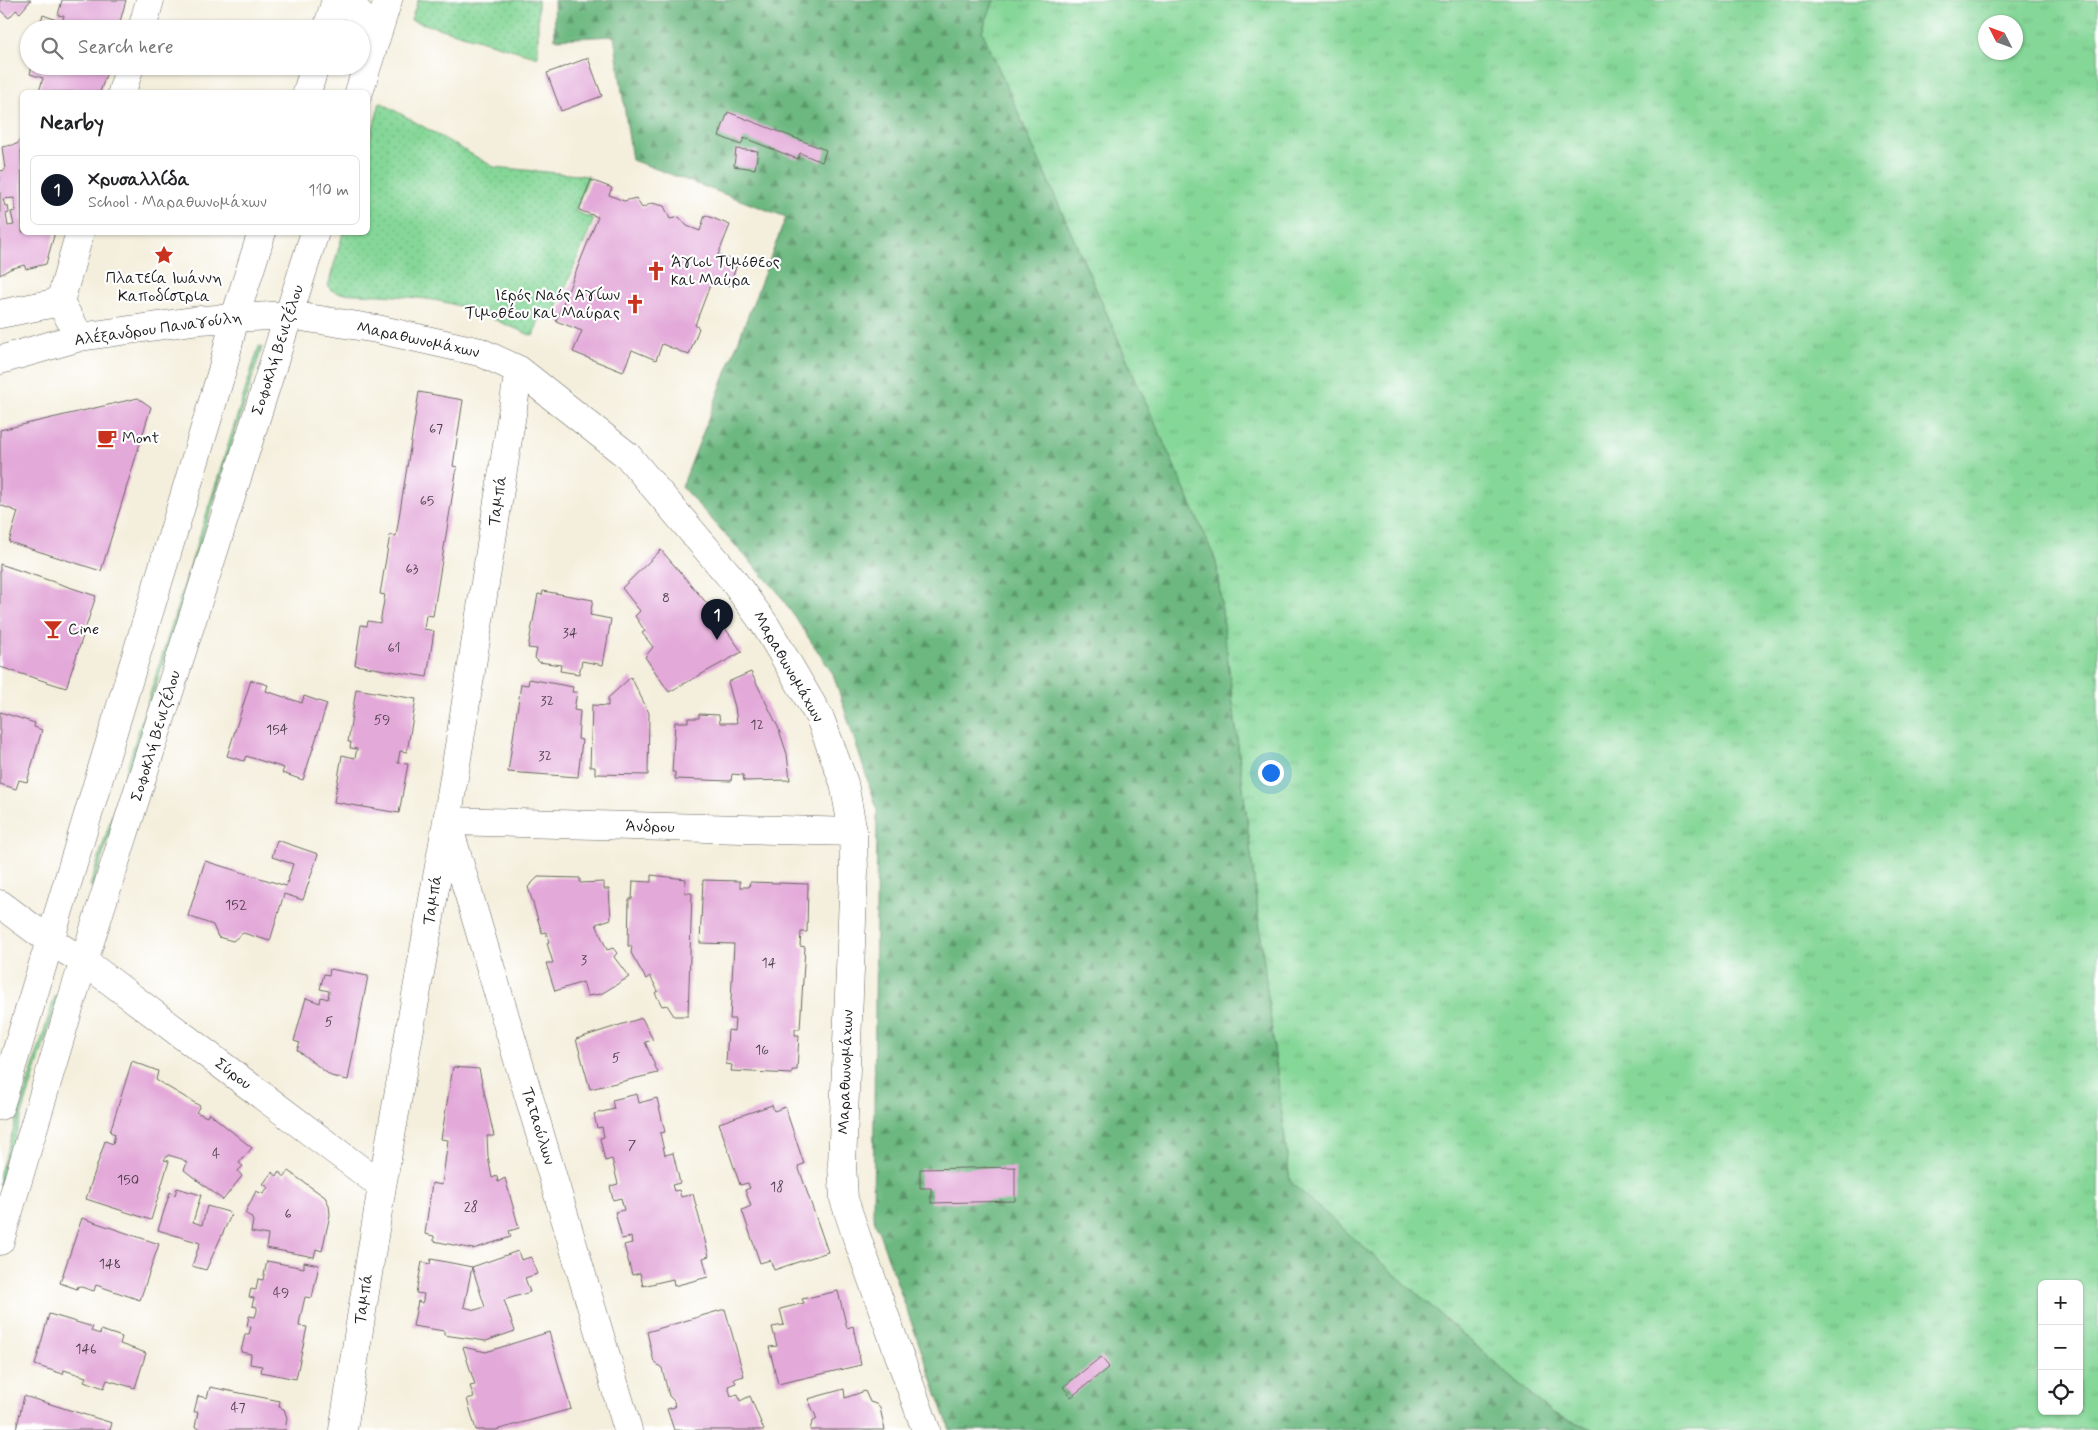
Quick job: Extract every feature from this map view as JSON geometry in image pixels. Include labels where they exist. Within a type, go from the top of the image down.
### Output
[{"type":"street","points":[[144,20],[150,0]]},
{"type":"street","points":[[330,20],[336,0]]},
{"type":"street","points":[[344,0],[358,12],[361,20]]},
{"type":"street","points":[[370,52],[388,0]]},
{"type":"street","points":[[370,40],[372,45]]},
{"type":"street","points":[[123,90],[127,75]]},
{"type":"street","points":[[308,90],[312,75]]},
{"type":"street","points":[[360,90],[364,75]]},
{"type":"street","points":[[79,235],[60,302],[80,337]]},
{"type":"street","points":[[0,1106],[222,371],[235,317],[261,235]]},
{"type":"street","name":"Σοφοκλή Βενιζέλου","points":[[0,1241],[70,1005],[314,235]]},
{"type":"street","points":[[0,314],[60,302]]},
{"type":"street","name":"Αλέξανδρου Παναγούλη","points":[[0,360],[80,337],[235,317],[289,315]]},
{"type":"street","name":"Μαραθωνομάχων","points":[[289,315],[377,329],[480,352],[519,370],[628,456],[732,579],[766,626],[820,718],[844,783],[853,832],[854,872],[842,1165],[844,1199],[926,1430]]},
{"type":"street","name":"Ταμπά","points":[[343,1430],[382,1186],[447,822],[519,370]]},
{"type":"street","name":"Άνδρου","points":[[447,822],[853,832]]},
{"type":"street","name":"Ταταούλων","points":[[447,822],[628,1430]]},
{"type":"street","name":"Σύρου","points":[[0,904],[50,941],[85,962],[382,1186]]},
{"type":"green space","points":[[418,0],[538,0],[538,57],[411,20]]},
{"type":"green space","points":[[554,0],[994,0],[982,31],[1216,561],[1290,1182],[1552,1413],[1594,1430],[950,1430],[873,1216],[877,809],[833,674],[777,591],[682,487],[786,217],[632,160],[614,36],[555,39]]},
{"type":"green space","points":[[994,0],[2098,0],[2098,1430],[1594,1430],[1552,1413],[1290,1182],[1216,561],[982,31]]},
{"type":"green space","points":[[380,102],[494,167],[589,176],[575,211],[594,219],[554,315],[542,312],[533,336],[475,312],[439,301],[338,293],[331,290],[328,286],[342,235],[370,235],[370,140]]},
{"type":"green space","points":[[259,346],[262,347],[93,887],[90,886]]},
{"type":"green space","points":[[55,996],[59,996],[0,1185],[0,1173]]},
{"type":"building","points":[[0,0],[31,0],[20,13],[16,10],[9,18],[0,10]]},
{"type":"building","points":[[62,0],[126,0],[120,20],[63,20],[64,16],[58,15]]},
{"type":"building","points":[[43,15],[57,20],[41,20]]},
{"type":"building","points":[[588,58],[602,96],[561,111],[547,73]]},
{"type":"building","points":[[33,75],[106,75],[101,90],[40,90],[43,78]]},
{"type":"building","points":[[728,112],[826,150],[822,162],[800,153],[798,159],[744,138],[741,145],[719,136]]},
{"type":"building","points":[[20,140],[20,235],[54,235],[46,264],[26,269],[24,265],[10,269],[0,275],[0,171],[5,170],[2,147],[17,144]],"holes":[[[14,198],[16,211],[11,212],[14,225],[8,226],[6,214],[9,213],[8,205],[5,206],[3,199]]]},
{"type":"building","points":[[736,149],[758,151],[755,169],[734,166]]},
{"type":"building","name":"Άγιοι Τιμόθεος και Μαύρα","points":[[591,180],[612,188],[609,195],[624,201],[636,198],[642,208],[652,203],[664,206],[670,219],[679,217],[687,226],[700,231],[705,215],[730,225],[718,255],[738,262],[729,286],[712,280],[695,325],[699,328],[689,355],[662,344],[656,360],[632,350],[623,372],[573,352],[582,331],[556,321],[598,217],[579,210]]},
{"type":"building","points":[[419,392],[463,400],[453,466],[457,467],[433,616],[426,615],[424,629],[434,631],[427,677],[355,665],[361,625],[367,626],[368,621],[380,623],[385,595],[380,594],[390,535],[396,536]]},
{"type":"building","points":[[138,398],[151,407],[101,571],[9,542],[18,512],[0,505],[0,430]]},
{"type":"building","points":[[661,550],[710,607],[742,652],[669,692],[645,657],[653,647],[642,633],[645,631],[635,616],[640,611],[622,588]]},
{"type":"building","points":[[0,564],[96,596],[66,688],[0,667]]},
{"type":"building","points":[[543,591],[593,600],[590,615],[611,619],[603,665],[582,661],[579,674],[560,671],[561,665],[539,662],[535,658],[537,649],[528,648],[538,594],[542,595]]},
{"type":"building","points":[[751,672],[778,727],[787,754],[790,780],[744,781],[743,775],[732,774],[731,781],[675,779],[675,772],[672,772],[675,722],[688,722],[688,718],[699,718],[699,714],[719,715],[720,723],[737,723],[728,682]]},
{"type":"building","points":[[631,677],[649,713],[648,775],[595,774],[595,767],[590,767],[592,705],[608,706],[608,698]]},
{"type":"building","points":[[529,679],[573,687],[572,692],[577,692],[574,710],[580,711],[578,739],[582,740],[578,777],[508,772],[521,684],[528,685]]},
{"type":"building","points":[[251,680],[268,685],[266,691],[302,703],[304,696],[327,704],[303,780],[282,773],[284,768],[246,756],[244,761],[227,756]]},
{"type":"building","points":[[356,689],[416,699],[407,752],[400,751],[398,763],[408,764],[399,813],[334,802],[342,755],[355,758],[357,749],[350,748],[351,742],[348,742]]},
{"type":"building","points":[[0,712],[35,723],[34,727],[42,730],[27,782],[19,780],[16,789],[0,784]]},
{"type":"building","points":[[277,840],[318,854],[303,900],[284,894],[270,941],[243,933],[233,941],[218,937],[213,925],[188,916],[205,861],[286,886],[293,864],[272,857]]},
{"type":"building","points":[[651,875],[686,879],[685,893],[692,893],[688,1016],[674,1016],[667,1005],[662,1006],[655,993],[658,991],[650,976],[646,979],[631,953],[632,946],[628,946],[629,899],[632,899],[633,881],[651,882]]},
{"type":"building","points":[[538,877],[580,878],[580,883],[604,882],[604,889],[609,889],[611,919],[596,924],[607,950],[613,948],[617,953],[614,957],[629,977],[601,994],[587,996],[583,982],[555,991],[546,963],[553,963],[547,943],[549,942],[546,932],[542,933],[528,887]]},
{"type":"building","points":[[703,880],[740,881],[740,887],[749,887],[750,882],[808,884],[807,932],[801,932],[800,946],[805,947],[800,1029],[795,1029],[795,1035],[799,1035],[797,1070],[792,1070],[792,1074],[731,1071],[732,1065],[726,1064],[728,1030],[734,1031],[735,1019],[730,1019],[734,944],[700,943]]},
{"type":"building","points":[[330,969],[368,976],[348,1080],[331,1076],[297,1050],[300,1043],[294,1041],[306,998],[320,1003],[321,997],[328,999],[329,991],[320,989],[324,974],[329,975]]},
{"type":"building","points":[[642,1018],[653,1040],[645,1042],[658,1073],[590,1089],[576,1039]]},
{"type":"building","points":[[132,1061],[158,1071],[156,1080],[200,1106],[196,1112],[207,1117],[209,1113],[252,1148],[239,1163],[243,1166],[238,1171],[242,1176],[223,1200],[184,1170],[187,1163],[182,1159],[168,1155],[164,1160],[169,1161],[151,1220],[86,1199],[105,1141],[113,1144],[115,1134],[110,1132]]},
{"type":"building","points":[[453,1067],[479,1069],[494,1136],[487,1136],[492,1178],[497,1176],[498,1182],[505,1178],[519,1228],[509,1231],[511,1237],[473,1249],[434,1241],[434,1236],[425,1234],[432,1183],[442,1185],[448,1140],[441,1139]]},
{"type":"building","points":[[637,1094],[639,1103],[657,1098],[665,1132],[660,1133],[665,1155],[673,1153],[680,1183],[672,1185],[674,1191],[679,1190],[681,1197],[693,1194],[709,1256],[703,1258],[708,1277],[674,1286],[673,1279],[643,1286],[640,1273],[632,1275],[624,1245],[632,1243],[631,1237],[622,1239],[615,1212],[624,1210],[621,1198],[613,1200],[610,1186],[618,1184],[612,1159],[605,1161],[600,1138],[604,1137],[602,1127],[597,1128],[594,1114],[614,1109],[612,1100]]},
{"type":"building","points":[[772,1105],[774,1111],[785,1107],[804,1164],[798,1166],[828,1252],[774,1270],[770,1260],[760,1263],[742,1210],[751,1206],[745,1190],[750,1188],[748,1183],[740,1185],[719,1123]]},
{"type":"building","points":[[1015,1167],[1015,1201],[931,1203],[931,1188],[920,1188],[920,1169]]},
{"type":"building","points":[[288,1171],[325,1197],[329,1205],[330,1215],[322,1251],[316,1249],[314,1257],[266,1248],[268,1235],[251,1232],[253,1221],[245,1213],[256,1191],[263,1194],[268,1187],[263,1184],[272,1172],[277,1176],[279,1172],[285,1177]]},
{"type":"building","points":[[177,1188],[201,1195],[193,1222],[202,1225],[207,1206],[232,1213],[206,1270],[192,1266],[200,1243],[158,1230],[170,1192],[175,1195]]},
{"type":"building","points":[[82,1218],[159,1244],[140,1300],[96,1285],[94,1291],[78,1286],[77,1289],[60,1283]]},
{"type":"building","points":[[518,1251],[521,1260],[531,1257],[537,1274],[525,1278],[530,1292],[504,1300],[515,1331],[486,1341],[444,1335],[444,1331],[413,1326],[418,1301],[422,1303],[424,1294],[416,1293],[422,1262],[430,1264],[431,1259],[472,1267]],"holes":[[[472,1267],[485,1307],[475,1310],[464,1307]]]},
{"type":"building","points":[[267,1261],[304,1268],[304,1262],[319,1265],[312,1298],[305,1297],[300,1319],[299,1326],[307,1327],[296,1379],[261,1372],[262,1366],[250,1364],[251,1354],[241,1352],[245,1334],[249,1334],[251,1327],[247,1326],[249,1316],[255,1317],[257,1311],[257,1307],[252,1306],[254,1298],[249,1297],[251,1289],[256,1290],[258,1279],[263,1280]]},
{"type":"building","points":[[838,1291],[847,1328],[853,1326],[861,1365],[778,1384],[769,1347],[777,1346],[772,1327],[784,1325],[780,1309],[804,1303],[802,1299]]},
{"type":"building","points":[[725,1309],[744,1376],[734,1379],[736,1383],[728,1386],[731,1396],[738,1394],[740,1401],[750,1396],[764,1430],[674,1430],[667,1409],[675,1407],[674,1401],[669,1396],[662,1368],[654,1362],[647,1332]]},
{"type":"building","points":[[49,1314],[93,1327],[91,1331],[100,1334],[101,1330],[122,1337],[120,1344],[146,1353],[135,1388],[107,1380],[104,1388],[84,1381],[86,1377],[64,1370],[63,1374],[35,1365]]},
{"type":"building","points":[[549,1332],[571,1409],[496,1430],[476,1430],[467,1399],[474,1397],[470,1386],[475,1385],[463,1347],[486,1352]]},
{"type":"building","points":[[1101,1357],[1109,1367],[1071,1397],[1063,1387]]},
{"type":"building","points":[[210,1387],[280,1401],[279,1407],[284,1409],[287,1418],[285,1430],[204,1430],[195,1427],[198,1412],[194,1412],[198,1396],[207,1398]]},
{"type":"building","points":[[844,1389],[845,1398],[865,1391],[870,1402],[880,1408],[885,1430],[810,1430],[812,1422],[817,1419],[808,1399]]},
{"type":"building","points":[[24,1396],[112,1423],[110,1430],[16,1430]]},
{"type":"place","name":"Πλατεία Ιωάννη Καποδίστρια","points":[[164,255]]},
{"type":"place","name":"Άγιοι Τιμόθεος και Μαύρα","points":[[656,271]]},
{"type":"place","name":"Ιερός Ναός Αγίων Τιμοθέου και Μαύρας","points":[[635,304]]},
{"type":"place","name":"Mont","points":[[107,438]]},
{"type":"place","name":"Cine","points":[[53,629]]},
{"type":"place","name":"Χρυσαλλίδα","points":[[717,640]]}]
